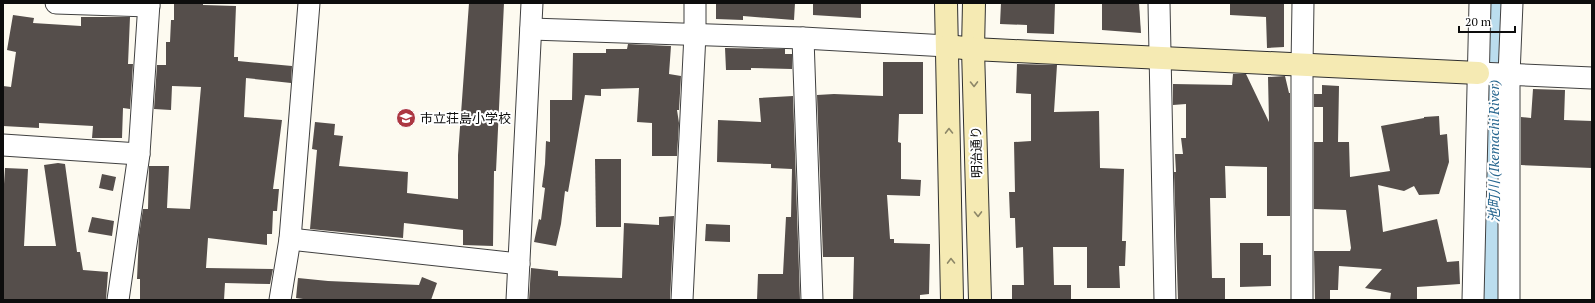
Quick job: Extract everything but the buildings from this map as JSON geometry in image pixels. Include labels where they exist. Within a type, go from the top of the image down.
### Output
[{"type":"main road","name":"明治通り","points":[[946,3],[952,300]]},
{"type":"main road","name":"明治通り","points":[[974,3],[973,49],[980,300]]},
{"type":"main road","points":[[947,46],[973,49],[1302,66],[1478,73]]},
{"type":"street","points":[[56,3],[149,4],[139,154],[118,300]]},
{"type":"street","points":[[280,300],[290,239],[309,3]]},
{"type":"street","points":[[517,300],[532,3]]},
{"type":"street","points":[[682,300],[695,34],[695,3]]},
{"type":"street","points":[[1159,3],[1165,300]]},
{"type":"street","points":[[1302,300],[1303,3]]},
{"type":"street","points":[[1473,300],[1480,3]]},
{"type":"street","points":[[1509,300],[1509,75],[1512,3]]},
{"type":"street","points":[[531,29],[803,38],[947,46]]},
{"type":"street","points":[[803,38],[812,300]]},
{"type":"street","points":[[1478,73],[1592,78]]},
{"type":"street","points":[[3,145],[139,154]]},
{"type":"street","points":[[290,239],[519,264]]},
{"type":"waterway","name":"池町川 (Ikemachi River)","points":[[1493,300],[1492,96],[1496,3]]},
{"type":"place","name":"市立荘島小学校","points":[[406,118]]}]
